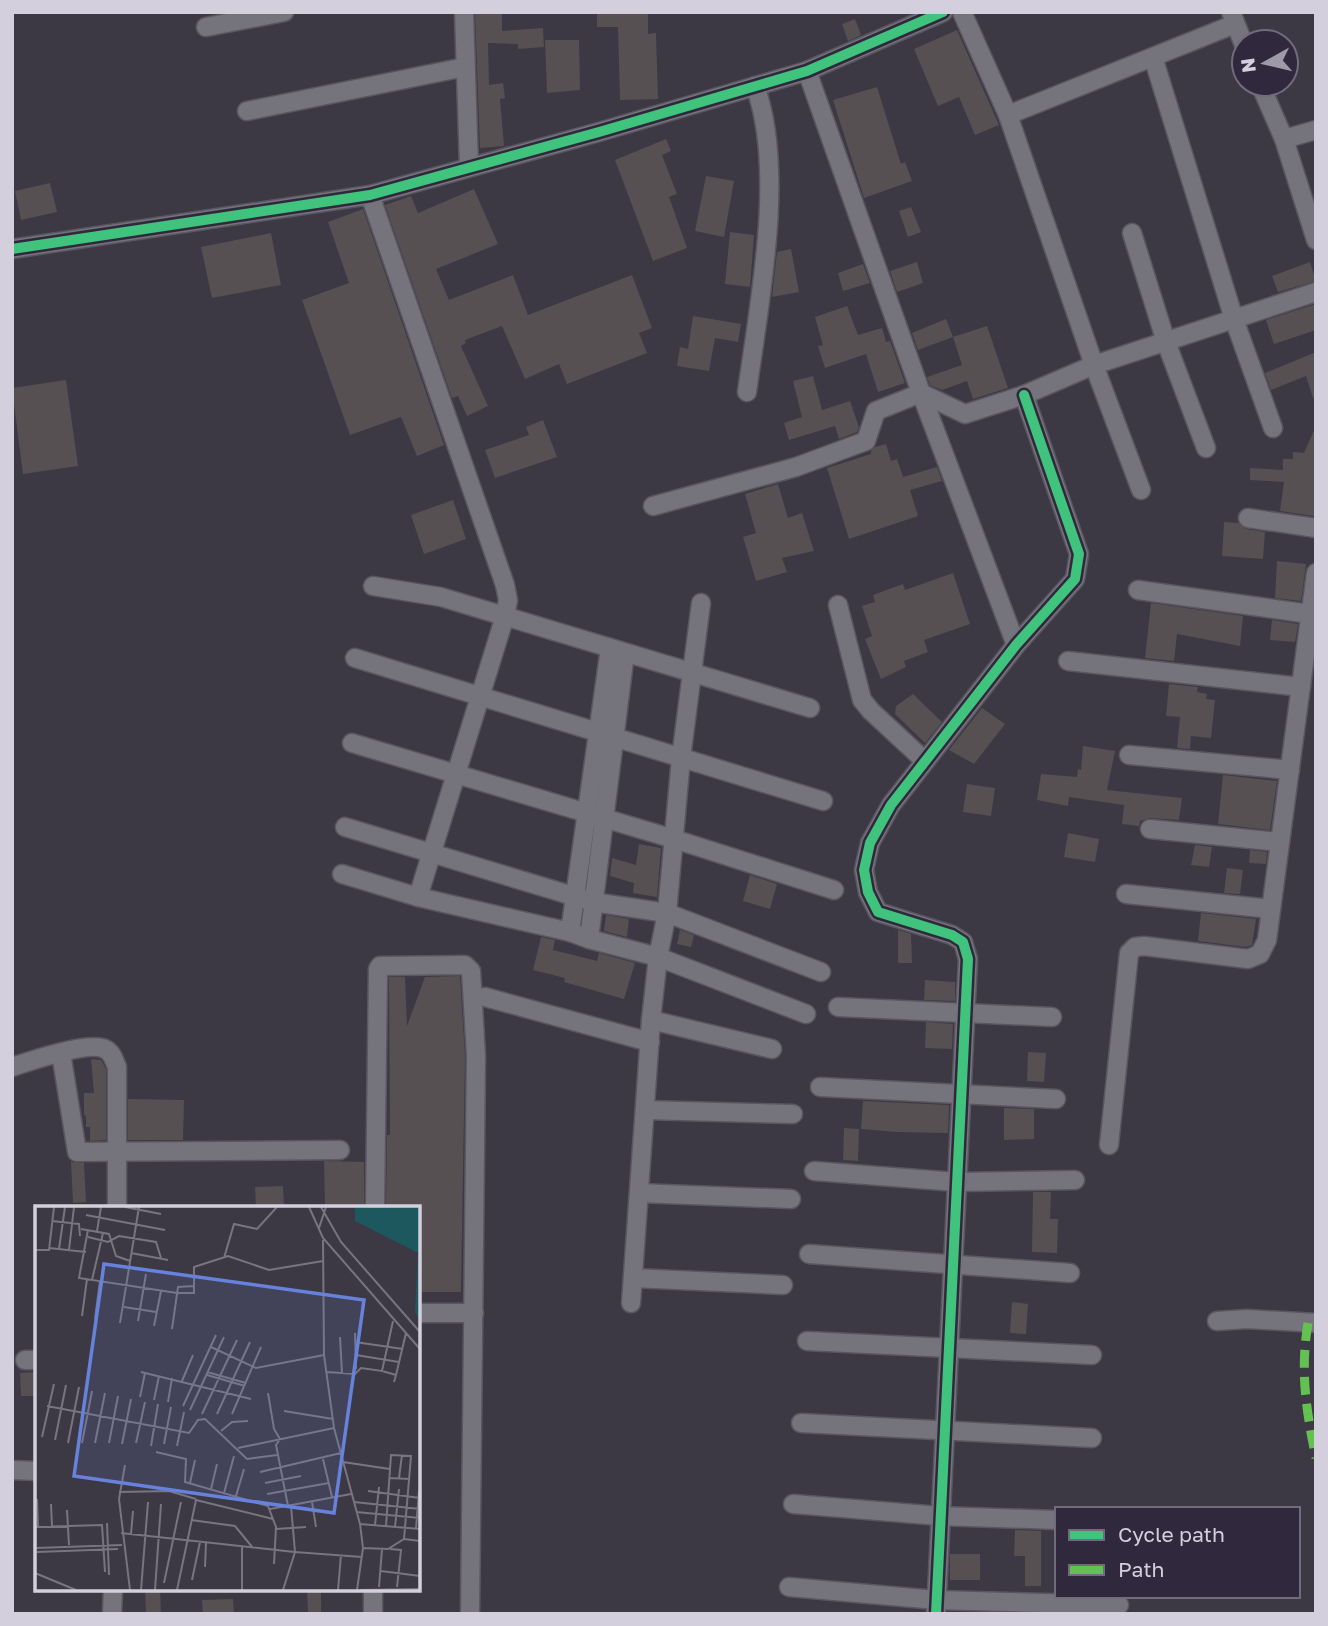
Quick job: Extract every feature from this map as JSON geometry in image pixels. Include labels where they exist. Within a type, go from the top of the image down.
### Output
[{"type":"street","points":[[206,27],[284,12]]},
{"type":"street","points":[[464,12],[469,167]]},
{"type":"street","points":[[12,249],[370,195],[807,71],[943,12]]},
{"type":"street","points":[[962,12],[1008,115],[1094,365],[1141,490]]},
{"type":"street","points":[[1008,115],[1153,57],[1233,18]]},
{"type":"street","points":[[1153,57],[1234,320],[1273,428]]},
{"type":"street","points":[[247,111],[466,67]]},
{"type":"street","points":[[807,71],[921,393],[1016,645]]},
{"type":"street","points":[[747,392],[769,207],[766,127],[755,86]]},
{"type":"street","points":[[1266,98],[1283,139],[1316,240]]},
{"type":"street","points":[[1283,139],[1316,130]]},
{"type":"street","points":[[370,195],[508,600],[418,897]]},
{"type":"street","points":[[1132,233],[1166,342],[1206,448]]},
{"type":"street","points":[[653,506],[796,467],[866,441],[876,411],[921,393],[965,414],[1024,395],[1094,365],[1316,292]]},
{"type":"street","points":[[936,1607],[968,959],[963,942],[953,935],[878,912],[868,892],[864,870],[870,843],[891,806],[1016,645],[1075,579],[1079,554],[1024,395]]},
{"type":"street","points":[[1248,518],[1316,528]]},
{"type":"street","points":[[1109,1145],[1129,954],[1135,947],[1144,946],[1248,959],[1260,954],[1267,940],[1316,573]]},
{"type":"street","points":[[373,586],[421,592],[810,708]]},
{"type":"street","points":[[1138,590],[1311,614]]},
{"type":"street","points":[[631,1303],[651,1020],[658,957],[667,913],[681,758],[701,603]]},
{"type":"street","points":[[838,605],[862,700],[925,761]]},
{"type":"street","points":[[589,939],[584,900],[618,650]]},
{"type":"street","points":[[355,658],[823,801]]},
{"type":"street","points":[[1068,661],[1301,687]]},
{"type":"street","points":[[352,743],[595,818],[674,839],[834,890]]},
{"type":"street","points":[[1129,755],[1290,770]]},
{"type":"street","points":[[345,827],[584,900],[667,913],[821,972]]},
{"type":"street","points":[[1150,829],[1280,842]]},
{"type":"street","points":[[342,874],[418,897],[570,932],[658,957],[806,1014]]},
{"type":"street","points":[[1126,894],[1272,909]]},
{"type":"street","points":[[570,932],[584,900]]},
{"type":"street","points":[[375,1206],[378,969],[380,966],[466,965],[471,971],[476,1056],[470,1614]]},
{"type":"street","points":[[485,997],[650,1042]]},
{"type":"street","points":[[838,1007],[1052,1017]]},
{"type":"street","points":[[651,1020],[772,1049]]},
{"type":"street","points":[[12,1066],[91,1047],[104,1048],[112,1055],[117,1067],[117,1206]]},
{"type":"street","points":[[61,1053],[77,1152],[340,1150]]},
{"type":"street","points":[[820,1087],[1056,1099]]},
{"type":"street","points":[[645,1110],[793,1114]]},
{"type":"street","points":[[814,1171],[957,1182],[1075,1180]]},
{"type":"street","points":[[639,1192],[791,1199]]},
{"type":"street","points":[[809,1254],[1070,1273]]},
{"type":"street","points":[[633,1278],[783,1285]]},
{"type":"street","points":[[420,1313],[474,1313]]},
{"type":"street","points":[[1217,1321],[1247,1318],[1316,1324]]},
{"type":"street","points":[[807,1341],[1092,1355]]},
{"type":"street","points":[[801,1423],[1092,1438]]},
{"type":"street","points":[[12,1471],[35,1471]]},
{"type":"street","points":[[793,1504],[940,1516],[1055,1520]]},
{"type":"street","points":[[789,1587],[936,1607],[1119,1605]]},
{"type":"street","points":[[112,1614],[113,1591]]},
{"type":"street","points":[[373,1591],[373,1614]]},
{"type":"building","points":[[475,12],[502,12],[502,31],[543,28],[544,47],[518,49],[518,44],[488,43],[489,85],[503,83],[505,98],[500,99],[504,146],[480,148]]},
{"type":"building","points":[[597,12],[648,12],[648,34],[656,33],[658,99],[620,100],[618,27],[597,27]]},
{"type":"building","points":[[855,19],[861,35],[848,41],[842,24]]},
{"type":"building","points":[[957,30],[999,125],[975,135],[959,97],[938,106],[914,49]]},
{"type":"building","points":[[545,40],[579,40],[580,90],[547,93]]},
{"type":"building","points":[[877,87],[901,164],[905,162],[912,181],[864,198],[833,100]]},
{"type":"building","points":[[666,139],[671,151],[662,155],[677,194],[669,197],[687,248],[653,261],[615,160]]},
{"type":"building","points":[[706,176],[734,181],[724,237],[695,231]]},
{"type":"building","points":[[50,183],[57,212],[21,220],[15,191]]},
{"type":"building","points":[[474,189],[498,244],[436,269],[449,300],[513,275],[528,315],[632,275],[652,328],[639,333],[647,353],[567,384],[559,364],[525,379],[502,326],[465,340],[466,343],[461,346],[488,406],[467,416],[458,396],[452,398],[385,205],[411,196],[418,213]]},
{"type":"building","points":[[911,207],[921,232],[908,237],[899,211]]},
{"type":"building","points":[[363,209],[444,445],[417,456],[401,417],[350,435],[302,300],[349,283],[328,222]]},
{"type":"building","points":[[730,232],[754,235],[750,287],[725,284]]},
{"type":"building","points":[[271,233],[281,285],[212,298],[201,247]]},
{"type":"building","points":[[791,249],[799,292],[772,297],[777,252]]},
{"type":"building","points":[[917,262],[923,283],[897,292],[890,271]]},
{"type":"building","points":[[1310,262],[1316,281],[1278,292],[1272,276]]},
{"type":"building","points":[[863,264],[870,283],[843,291],[838,273]]},
{"type":"building","points":[[1316,304],[1316,330],[1274,344],[1266,320]]},
{"type":"building","points":[[847,306],[858,335],[882,328],[886,342],[890,341],[905,383],[878,392],[866,354],[825,368],[818,346],[823,345],[815,317]]},
{"type":"building","points":[[693,316],[741,324],[738,342],[715,338],[709,371],[677,366],[680,347],[688,349]]},
{"type":"building","points":[[946,319],[953,337],[918,350],[912,333]]},
{"type":"building","points":[[987,326],[1008,388],[973,399],[967,381],[942,390],[930,385],[927,377],[962,365],[953,337]]},
{"type":"building","points":[[1316,352],[1316,398],[1313,398],[1306,376],[1271,390],[1265,373]]},
{"type":"building","points":[[813,376],[822,410],[850,401],[859,427],[857,432],[839,439],[835,426],[789,440],[784,423],[802,417],[793,381]]},
{"type":"building","points":[[66,380],[78,466],[23,474],[12,388]]},
{"type":"building","points":[[543,420],[557,457],[495,478],[485,450],[529,435],[526,427]]},
{"type":"building","points":[[1316,426],[1314,516],[1280,511],[1284,482],[1250,480],[1250,468],[1283,470],[1283,459],[1293,459],[1293,452],[1304,453]]},
{"type":"building","points":[[886,444],[891,461],[897,459],[903,477],[937,467],[942,481],[910,490],[918,516],[849,539],[827,468],[871,454],[875,447]]},
{"type":"building","points":[[778,484],[788,518],[802,513],[814,551],[782,558],[787,572],[756,581],[743,537],[756,533],[745,494]]},
{"type":"building","points":[[453,500],[466,539],[424,554],[411,515]]},
{"type":"building","points":[[1224,522],[1238,523],[1246,529],[1265,532],[1263,559],[1222,556]]},
{"type":"building","points":[[1277,561],[1306,564],[1301,601],[1275,598]]},
{"type":"building","points":[[953,573],[970,624],[924,640],[928,652],[904,661],[906,667],[881,679],[865,639],[872,636],[862,606],[875,602],[873,595],[903,584],[905,590]]},
{"type":"building","points":[[1151,603],[1243,616],[1240,646],[1177,634],[1174,661],[1145,658]]},
{"type":"building","points":[[1272,620],[1298,624],[1295,642],[1270,640]]},
{"type":"building","points":[[1169,684],[1198,687],[1197,692],[1207,694],[1206,699],[1215,700],[1211,738],[1191,736],[1190,749],[1177,748],[1180,717],[1166,716]]},
{"type":"building","points":[[913,694],[942,722],[925,743],[895,714],[896,706]]},
{"type":"building","points":[[982,708],[1005,724],[974,764],[949,750]]},
{"type":"building","points":[[1083,746],[1115,751],[1107,790],[1182,798],[1179,820],[1150,818],[1140,821],[1139,826],[1122,824],[1124,805],[1069,797],[1068,806],[1037,800],[1041,774],[1077,777],[1078,769],[1081,770]]},
{"type":"building","points":[[1223,775],[1277,781],[1270,830],[1218,824]]},
{"type":"building","points":[[967,784],[995,788],[991,816],[963,812]]},
{"type":"building","points":[[1068,833],[1099,839],[1095,862],[1064,857]]},
{"type":"building","points":[[639,844],[661,848],[657,897],[633,893],[634,883],[610,876],[612,858],[636,865]]},
{"type":"building","points":[[1195,845],[1212,847],[1209,867],[1191,865]]},
{"type":"building","points":[[1250,850],[1267,852],[1266,864],[1249,863]]},
{"type":"building","points":[[1227,868],[1243,870],[1240,894],[1224,893]]},
{"type":"building","points":[[750,875],[777,884],[770,909],[743,901]]},
{"type":"building","points":[[1201,913],[1256,919],[1252,945],[1246,947],[1198,941]]},
{"type":"building","points":[[606,915],[629,919],[627,937],[604,931]]},
{"type":"building","points":[[680,930],[694,935],[691,947],[677,944]]},
{"type":"building","points":[[898,930],[911,934],[912,963],[898,963]]},
{"type":"building","points":[[541,937],[555,940],[553,950],[597,961],[599,953],[635,963],[624,999],[533,970]]},
{"type":"building","points":[[460,976],[465,1056],[461,1292],[420,1292],[420,1206],[386,1206],[387,1135],[390,1135],[389,977],[405,977],[407,1026],[425,977]]},
{"type":"building","points":[[925,980],[955,982],[955,1001],[924,1000]]},
{"type":"building","points":[[926,1022],[953,1024],[952,1049],[925,1048]]},
{"type":"building","points":[[1028,1052],[1046,1053],[1044,1082],[1027,1081]]},
{"type":"building","points":[[91,1059],[101,1060],[106,1069],[106,1140],[90,1141],[90,1127],[86,1127],[84,1093],[94,1093]]},
{"type":"building","points":[[128,1099],[184,1100],[183,1140],[128,1140]]},
{"type":"building","points":[[863,1101],[949,1105],[948,1133],[861,1129]]},
{"type":"building","points":[[1004,1108],[1034,1109],[1034,1139],[1004,1140]]},
{"type":"building","points":[[844,1128],[859,1129],[858,1161],[843,1160]]},
{"type":"building","points":[[324,1161],[364,1162],[364,1206],[325,1206]]},
{"type":"building","points":[[71,1162],[84,1163],[86,1202],[73,1203]]},
{"type":"building","points":[[283,1186],[284,1206],[256,1206],[255,1187]]},
{"type":"building","points":[[1033,1192],[1051,1192],[1050,1219],[1058,1219],[1057,1253],[1032,1252]]},
{"type":"building","points":[[1012,1302],[1028,1304],[1026,1334],[1010,1333]]},
{"type":"building","points":[[35,1372],[35,1396],[21,1396],[20,1373]]},
{"type":"building","points":[[1015,1530],[1041,1531],[1041,1586],[1025,1586],[1025,1556],[1014,1556]]},
{"type":"building","points":[[950,1554],[980,1554],[980,1580],[950,1580]]},
{"type":"building","points":[[145,1591],[160,1591],[161,1614],[146,1614]]},
{"type":"building","points":[[307,1591],[321,1591],[321,1614],[308,1614]]},
{"type":"building","points":[[233,1599],[234,1614],[203,1614],[202,1600]]},
{"type":"marked path","points":[[1308,1323],[1304,1358],[1305,1390],[1316,1458]]},
{"type":"cycle path","points":[[12,249],[370,195],[807,71],[943,12]]},
{"type":"cycle path","points":[[936,1614],[968,959],[963,942],[952,935],[878,912],[868,892],[864,870],[870,843],[891,805],[1016,645],[1075,579],[1079,554],[1024,395]]}]
